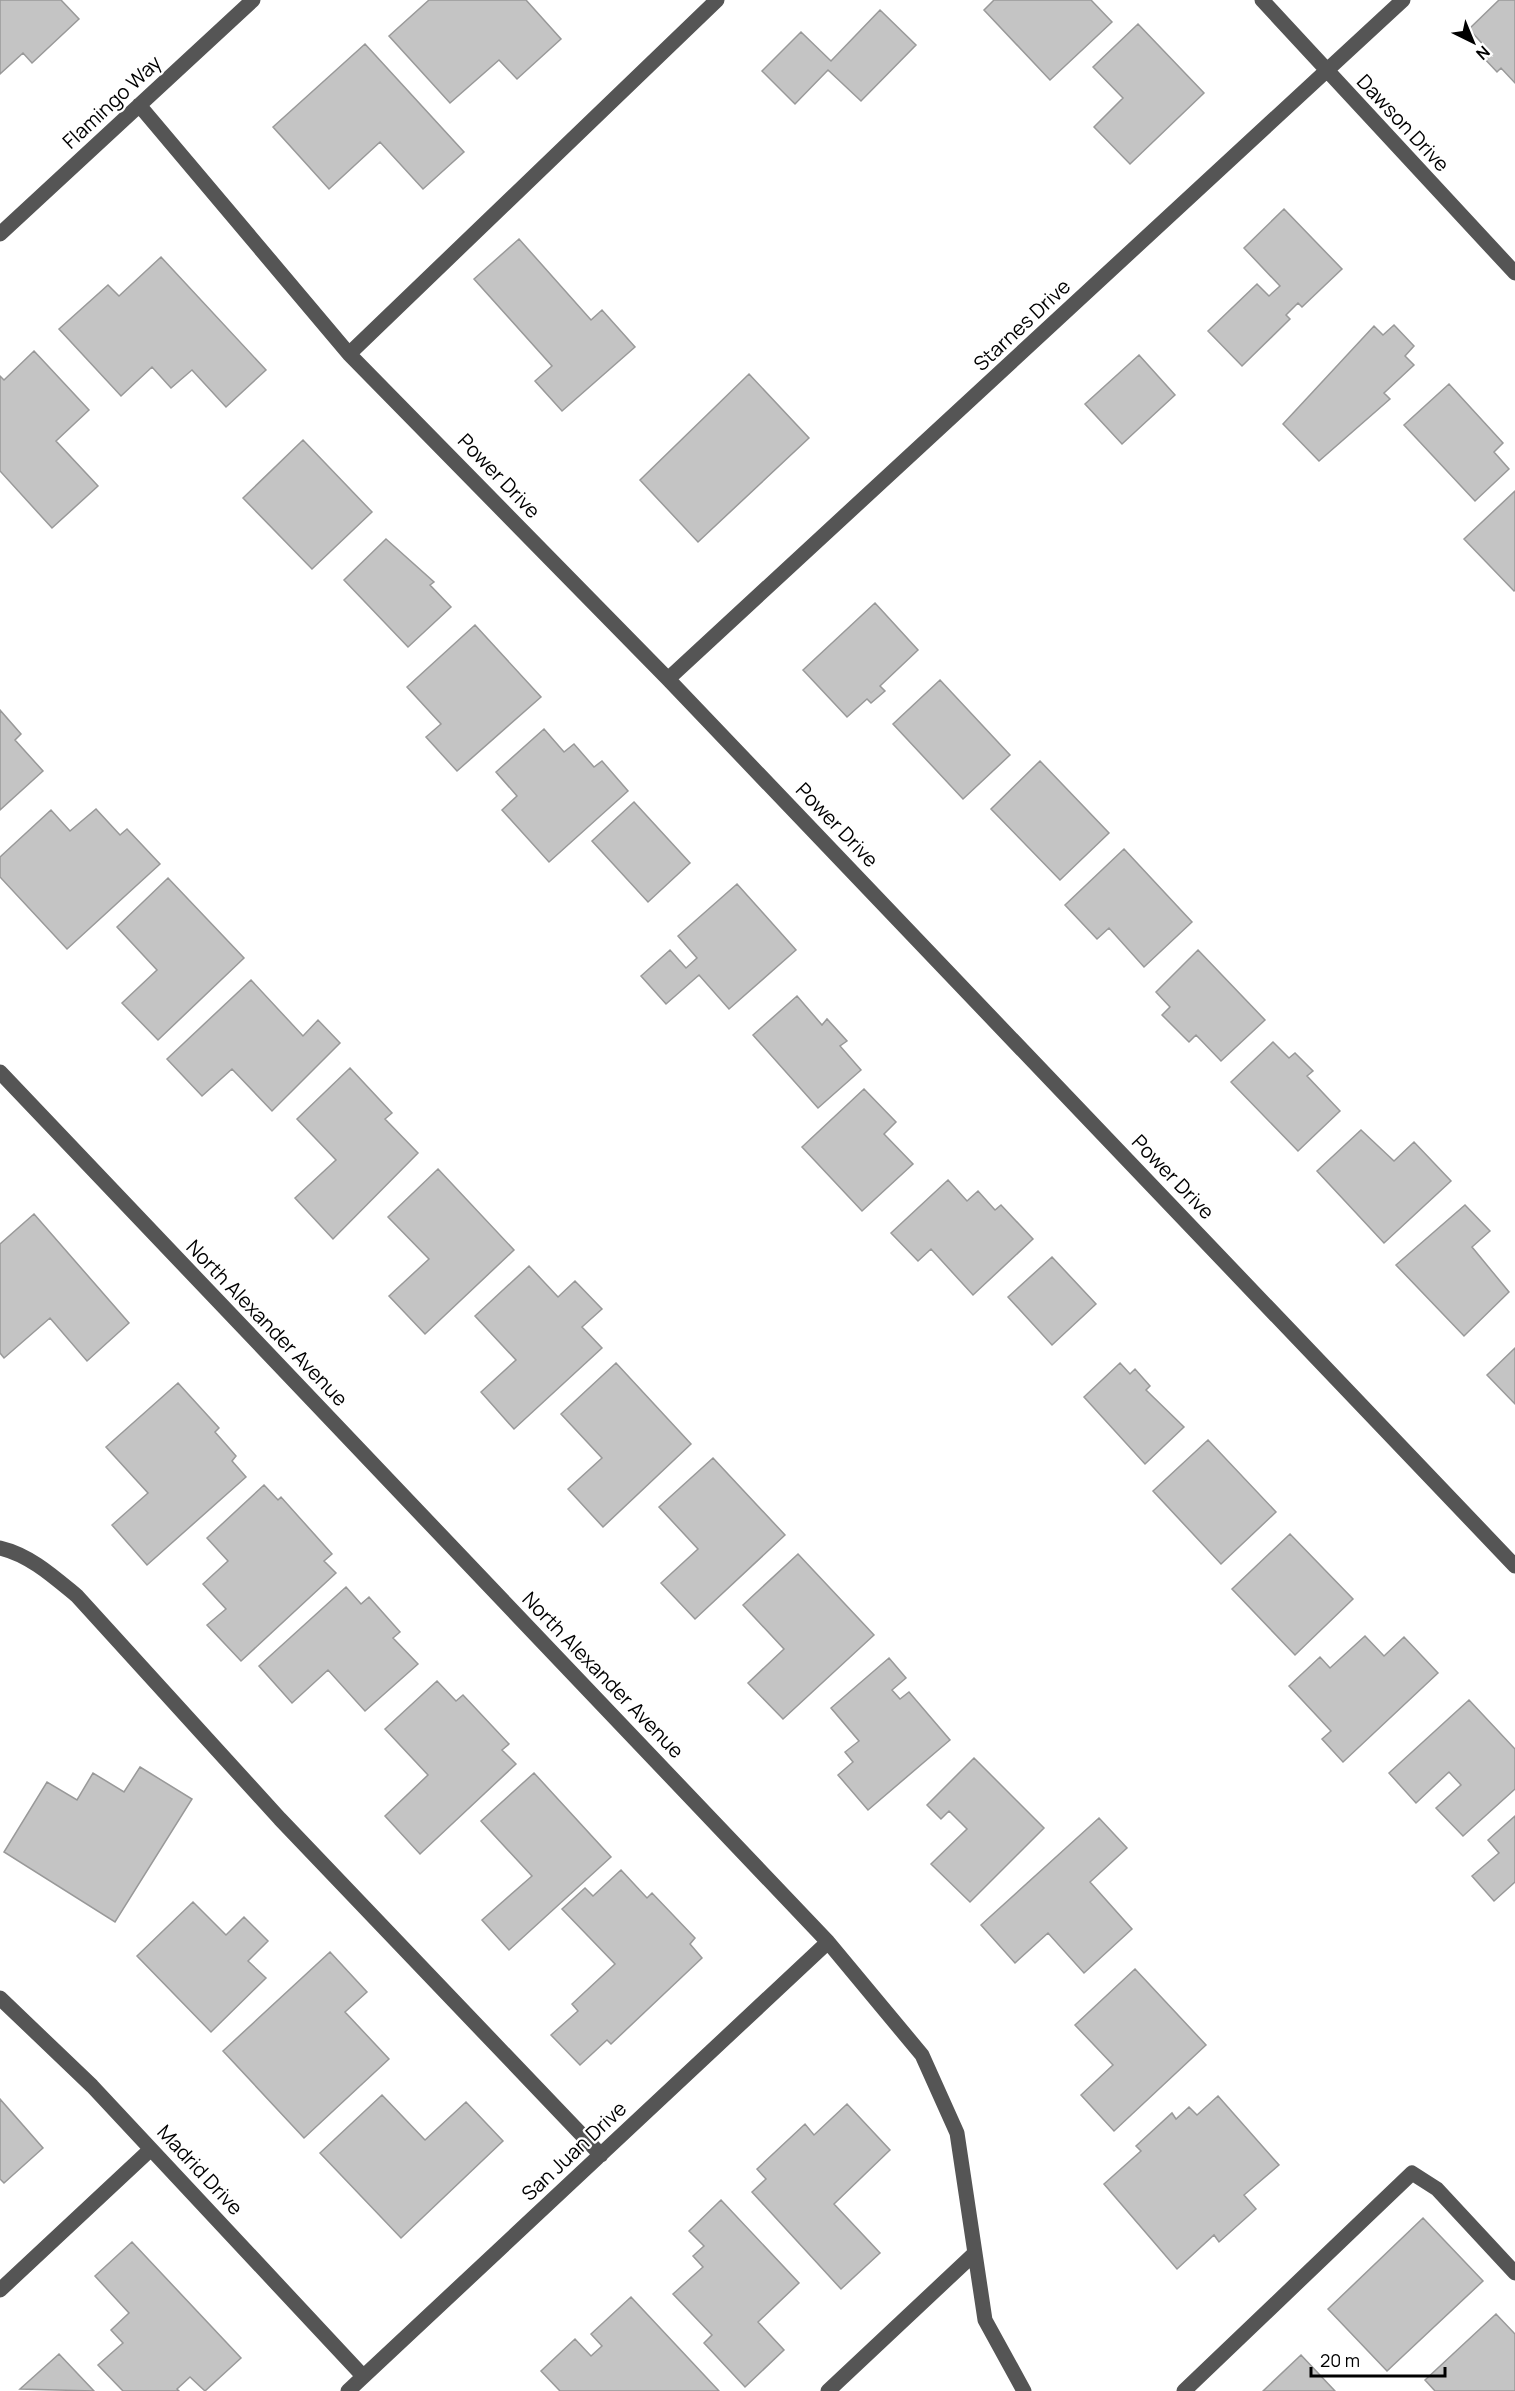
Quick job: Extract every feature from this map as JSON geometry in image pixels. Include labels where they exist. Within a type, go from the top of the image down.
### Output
[{"type":"street","name":"Flamingo Way","points":[[0,234],[253,0]]},
{"type":"street","points":[[349,354],[717,0]]},
{"type":"street","name":"Dawson Drive","points":[[1262,0],[1515,273]]},
{"type":"street","name":"Starnes Drive","points":[[668,679],[1403,0]]},
{"type":"street","name":"Power Drive","points":[[139,105],[349,354],[668,679],[1515,1566]]},
{"type":"street","name":"North Alexander Avenue","points":[[2,1079],[828,1942],[922,2055],[957,2133],[985,2320],[1024,2391]]},
{"type":"street","points":[[0,1548],[15,1551],[47,1571],[77,1596],[280,1819],[600,2155]]},
{"type":"street","name":"San Juan Drive","points":[[348,2391],[828,1942]]},
{"type":"street","name":"Madrid Drive","points":[[0,1998],[92,2086],[363,2376]]},
{"type":"street","points":[[0,2290],[151,2149]]},
{"type":"street","points":[[1184,2391],[1412,2173],[1437,2189],[1515,2273]]},
{"type":"street","points":[[828,2391],[975,2253]]},
{"type":"building","points":[[0,0],[61,0],[79,19],[32,63],[23,53],[0,74]]},
{"type":"building","points":[[429,0],[526,0],[561,39],[517,79],[499,60],[450,103],[389,36]]},
{"type":"building","points":[[994,0],[1091,0],[1112,22],[1050,80],[984,10]]},
{"type":"building","points":[[1499,0],[1515,0],[1515,83],[1501,68],[1497,72],[1482,56],[1488,50],[1469,29]]},
{"type":"building","points":[[880,10],[916,45],[861,101],[828,70],[795,104],[762,71],[801,32],[831,61]]},
{"type":"building","points":[[1138,24],[1204,93],[1130,164],[1094,127],[1123,98],[1093,67]]},
{"type":"building","points":[[365,44],[464,152],[423,189],[380,142],[329,189],[273,127]]},
{"type":"building","points":[[1284,209],[1342,269],[1302,307],[1298,303],[1286,315],[1290,319],[1242,366],[1208,331],[1257,284],[1269,296],[1280,286],[1244,248]]},
{"type":"building","points":[[519,239],[591,320],[602,310],[635,347],[562,411],[535,381],[552,366],[474,279]]},
{"type":"building","points":[[161,257],[266,370],[226,407],[192,370],[171,388],[152,367],[121,396],[59,329],[108,285],[119,296]]},
{"type":"building","points":[[1394,325],[1414,346],[1405,356],[1414,365],[1384,393],[1390,399],[1319,461],[1283,424],[1374,326],[1383,335]]},
{"type":"building","points":[[34,351],[89,410],[56,441],[98,486],[52,528],[0,471],[0,376],[4,380]]},
{"type":"building","points":[[1139,355],[1175,395],[1122,444],[1085,404]]},
{"type":"building","points":[[749,374],[809,438],[698,542],[640,480]]},
{"type":"building","points":[[1449,384],[1503,443],[1494,452],[1509,469],[1475,501],[1404,425]]},
{"type":"building","points":[[303,440],[372,512],[312,569],[243,498]]},
{"type":"building","points":[[1515,491],[1515,590],[1514,591],[1464,539]]},
{"type":"building","points":[[386,539],[434,582],[430,585],[451,607],[408,647],[344,580]]},
{"type":"building","points":[[875,603],[918,650],[880,686],[885,691],[871,703],[867,699],[847,717],[803,670]]},
{"type":"building","points":[[475,625],[541,697],[457,771],[426,737],[441,724],[407,687]]},
{"type":"building","points":[[940,680],[1010,755],[963,799],[893,724]]},
{"type":"building","points":[[0,710],[21,734],[15,740],[43,771],[0,810]]},
{"type":"building","points":[[544,729],[564,752],[574,744],[594,767],[602,761],[628,791],[549,862],[502,810],[517,796],[496,772]]},
{"type":"building","points":[[1040,761],[1109,833],[1060,880],[991,809]]},
{"type":"building","points":[[634,802],[690,863],[648,902],[592,841]]},
{"type":"building","points":[[96,809],[120,835],[127,829],[160,864],[67,949],[0,877],[0,857],[51,810],[70,831]]},
{"type":"building","points":[[1124,849],[1192,922],[1144,967],[1109,928],[1097,939],[1065,905]]},
{"type":"building","points":[[168,878],[244,958],[158,1040],[122,1003],[157,970],[117,927]]},
{"type":"building","points":[[737,884],[796,950],[729,1009],[699,975],[666,1004],[641,976],[670,950],[686,968],[697,958],[678,936]]},
{"type":"building","points":[[1198,950],[1265,1020],[1221,1061],[1196,1035],[1189,1042],[1162,1015],[1170,1007],[1156,992]]},
{"type":"building","points":[[251,980],[303,1036],[318,1020],[340,1043],[272,1111],[232,1069],[202,1096],[167,1059]]},
{"type":"building","points":[[797,996],[822,1025],[827,1019],[847,1041],[840,1046],[861,1070],[818,1108],[753,1035]]},
{"type":"building","points":[[1273,1042],[1289,1058],[1295,1053],[1313,1071],[1307,1076],[1340,1111],[1298,1151],[1231,1082]]},
{"type":"building","points":[[350,1068],[392,1113],[385,1119],[418,1153],[333,1239],[295,1198],[336,1160],[297,1119]]},
{"type":"building","points":[[864,1089],[896,1122],[884,1134],[913,1164],[862,1211],[802,1147]]},
{"type":"building","points":[[1361,1130],[1394,1161],[1414,1142],[1451,1181],[1384,1243],[1317,1171]]},
{"type":"building","points":[[438,1169],[514,1250],[425,1334],[389,1296],[429,1259],[388,1217]]},
{"type":"building","points":[[948,1180],[967,1201],[978,1191],[995,1210],[1001,1205],[1033,1239],[973,1295],[931,1249],[918,1261],[891,1233]]},
{"type":"building","points":[[1465,1205],[1490,1231],[1472,1247],[1509,1292],[1464,1336],[1396,1265]]},
{"type":"building","points":[[34,1214],[129,1323],[87,1361],[50,1318],[4,1358],[0,1353],[0,1244]]},
{"type":"building","points":[[1052,1257],[1096,1304],[1052,1345],[1008,1297]]},
{"type":"building","points":[[529,1266],[558,1297],[575,1281],[602,1309],[582,1327],[602,1348],[514,1429],[481,1392],[516,1360],[475,1316]]},
{"type":"building","points":[[1515,1348],[1515,1404],[1487,1375]]},
{"type":"building","points":[[616,1363],[691,1444],[603,1527],[568,1489],[602,1458],[561,1414]]},
{"type":"building","points":[[1120,1363],[1130,1374],[1135,1369],[1150,1386],[1146,1390],[1184,1427],[1145,1464],[1084,1397]]},
{"type":"building","points":[[178,1383],[219,1428],[215,1432],[236,1456],[232,1461],[246,1477],[147,1565],[112,1525],[148,1493],[106,1447]]},
{"type":"building","points":[[1208,1440],[1276,1512],[1221,1564],[1153,1491]]},
{"type":"building","points":[[713,1458],[785,1535],[695,1619],[661,1583],[698,1549],[659,1507]]},
{"type":"building","points":[[264,1485],[278,1500],[281,1497],[332,1554],[324,1561],[336,1573],[241,1661],[207,1625],[226,1609],[203,1584],[228,1561],[207,1538]]},
{"type":"building","points":[[1290,1534],[1353,1599],[1295,1655],[1232,1589]]},
{"type":"building","points":[[798,1554],[874,1635],[783,1719],[748,1683],[784,1649],[743,1605]]},
{"type":"building","points":[[346,1587],[361,1604],[369,1597],[400,1632],[393,1638],[418,1664],[365,1711],[328,1670],[292,1703],[259,1666]]},
{"type":"building","points":[[1365,1636],[1384,1656],[1404,1637],[1438,1673],[1343,1762],[1322,1739],[1331,1731],[1289,1686],[1320,1657],[1330,1668]]},
{"type":"building","points":[[889,1658],[906,1678],[892,1690],[900,1699],[909,1692],[950,1740],[868,1810],[838,1775],[853,1762],[845,1752],[859,1741],[831,1708]]},
{"type":"building","points":[[437,1681],[456,1701],[463,1695],[509,1744],[502,1750],[516,1764],[420,1854],[385,1816],[428,1775],[385,1729]]},
{"type":"building","points":[[1469,1700],[1515,1749],[1515,1789],[1463,1836],[1436,1808],[1461,1785],[1449,1772],[1416,1803],[1389,1773]]},
{"type":"building","points":[[974,1758],[1044,1828],[970,1902],[931,1864],[967,1829],[949,1811],[941,1819],[927,1805]]},
{"type":"building","points":[[140,1767],[192,1799],[115,1922],[4,1852],[47,1782],[77,1800],[93,1773],[124,1792]]},
{"type":"building","points":[[534,1773],[611,1857],[509,1950],[482,1920],[532,1876],[481,1821]]},
{"type":"building","points":[[1515,1816],[1515,1882],[1494,1901],[1472,1876],[1499,1853],[1488,1840]]},
{"type":"building","points":[[1099,1818],[1127,1848],[1090,1882],[1132,1929],[1084,1973],[1048,1933],[1015,1963],[981,1925]]},
{"type":"building","points":[[621,1870],[647,1898],[652,1893],[695,1938],[690,1944],[702,1958],[611,2044],[607,2040],[580,2065],[551,2035],[578,2011],[572,2004],[615,1964],[562,1909],[585,1888],[593,1896]]},
{"type":"building","points":[[193,1902],[226,1935],[244,1917],[268,1941],[248,1961],[266,1978],[211,2032],[137,1956]]},
{"type":"building","points":[[330,1952],[367,1992],[345,2012],[389,2059],[304,2138],[223,2051]]},
{"type":"building","points":[[1135,1969],[1206,2045],[1114,2131],[1081,2095],[1113,2065],[1075,2025]]},
{"type":"building","points":[[382,2095],[425,2140],[466,2102],[503,2141],[401,2238],[320,2153]]},
{"type":"building","points":[[1218,2096],[1279,2165],[1244,2195],[1256,2209],[1219,2242],[1214,2235],[1177,2269],[1104,2184],[1141,2151],[1136,2146],[1172,2113],[1176,2119],[1189,2107],[1197,2115]]},
{"type":"building","points":[[0,2099],[43,2148],[4,2183],[0,2179]]},
{"type":"building","points":[[847,2104],[890,2150],[834,2204],[880,2253],[841,2289],[752,2192],[766,2179],[757,2169],[805,2124],[814,2135]]},
{"type":"building","points":[[721,2200],[799,2283],[758,2322],[784,2350],[745,2387],[704,2343],[712,2335],[673,2294],[703,2267],[693,2256],[704,2246],[689,2231]]},
{"type":"building","points":[[1423,2218],[1483,2281],[1387,2371],[1328,2309]]},
{"type":"building","points":[[132,2242],[241,2358],[205,2391],[190,2377],[177,2389],[179,2391],[123,2391],[98,2365],[123,2343],[111,2330],[129,2313],[95,2276]]},
{"type":"building","points":[[631,2297],[719,2391],[560,2391],[541,2371],[575,2339],[591,2356],[602,2346],[591,2334]]},
{"type":"building","points":[[1496,2314],[1515,2334],[1515,2391],[1435,2391],[1425,2380]]},
{"type":"building","points":[[59,2354],[94,2391],[20,2389]]},
{"type":"building","points":[[1301,2355],[1335,2391],[1263,2391]]}]
